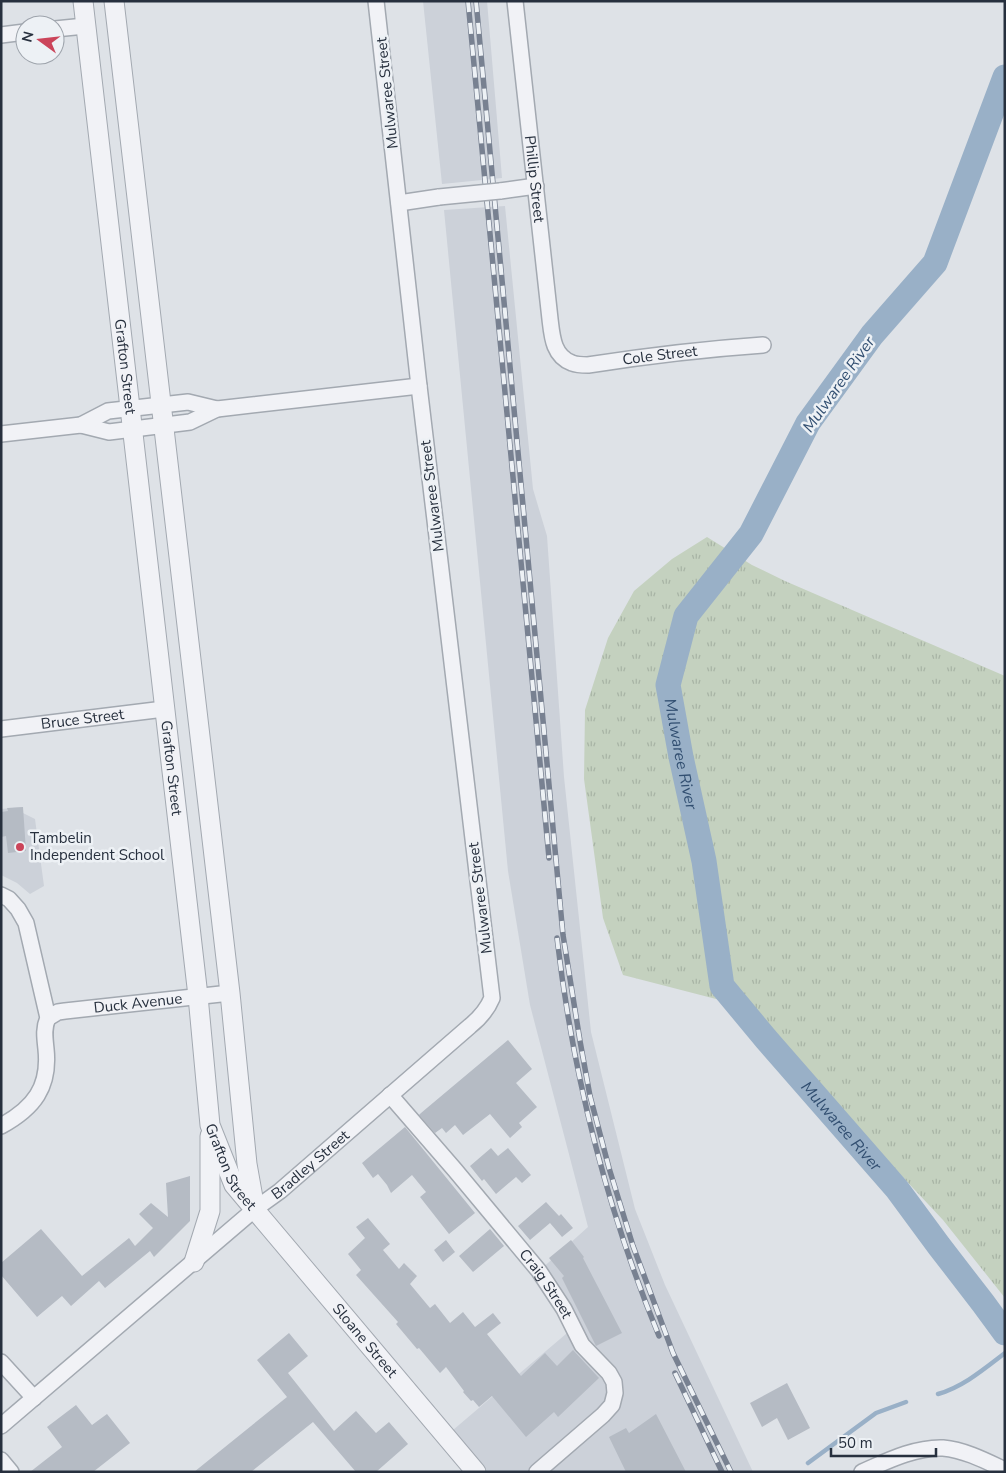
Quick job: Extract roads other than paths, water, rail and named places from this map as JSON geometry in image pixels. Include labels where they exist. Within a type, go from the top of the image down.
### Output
[{"type":"street","name":"Grafton Street","points":[[82,1],[198,996],[210,1125],[234,1185],[255,1209]]},
{"type":"street","name":"Grafton Street","points":[[114,1],[230,993],[247,1164],[255,1209]]},
{"type":"street","name":"Mulwaree Street","points":[[376,1],[419,386],[491,990]]},
{"type":"street","name":"Phillip Street","points":[[515,1],[550,319],[554,342],[560,356]]},
{"type":"street","points":[[65,28],[85,26]]},
{"type":"street","points":[[1,35],[15,33]]},
{"type":"street","points":[[399,203],[536,186]]},
{"type":"street","name":"Cole Street","points":[[560,356],[572,363],[588,365],[684,352],[764,345]]},
{"type":"street","points":[[1,434],[81,425],[109,432],[131,430],[190,422],[217,409],[419,386]]},
{"type":"street","points":[[81,425],[107,411],[188,402],[217,409]]},
{"type":"street","name":"Bruce Street","points":[[1,729],[164,709]]},
{"type":"street","points":[[1,895],[9,899],[18,909],[26,923],[48,1018],[45,1029],[48,1062],[43,1086],[30,1106],[1,1126]]},
{"type":"street","name":"Bradley Street","points":[[1,1426],[255,1209],[280,1191],[483,1014],[492,998],[491,990]]},
{"type":"street","name":"Duck Avenue","points":[[48,1018],[58,1012],[230,993]]},
{"type":"street","name":"Craig Street","points":[[390,1095],[539,1271],[564,1310],[582,1346],[609,1373],[614,1382],[615,1393],[612,1405],[603,1416],[537,1472]]},
{"type":"street","points":[[194,1262],[210,1211],[210,1125]]},
{"type":"street","name":"Sloane Street","points":[[255,1209],[476,1472]]},
{"type":"street","points":[[1,1362],[34,1398]]},
{"type":"street","points":[[862,1472],[903,1455],[942,1448],[964,1453],[1005,1470]]},
{"type":"street","points":[[1,1460],[10,1472]]},
{"type":"waterway","name":"Mulwaree River","points":[[1005,77],[935,263],[872,335],[808,423],[751,534],[686,616],[668,685],[681,757],[704,861],[722,986],[897,1189],[1005,1333]]},
{"type":"waterway","points":[[938,1394],[965,1382],[1005,1353]]},
{"type":"waterway","points":[[808,1463],[876,1413],[906,1402]]},
{"type":"railway","points":[[468,1],[549,858]]},
{"type":"railway","points":[[476,1],[563,935],[580,1041],[590,1096],[609,1168],[633,1246],[673,1353],[731,1472]]},
{"type":"railway","points":[[557,938],[572,1040],[594,1140],[623,1239],[659,1336]]},
{"type":"railway","points":[[675,1373],[722,1472]]},
{"type":"place","name":"Tambelin Independent School","points":[[20,847]]}]
